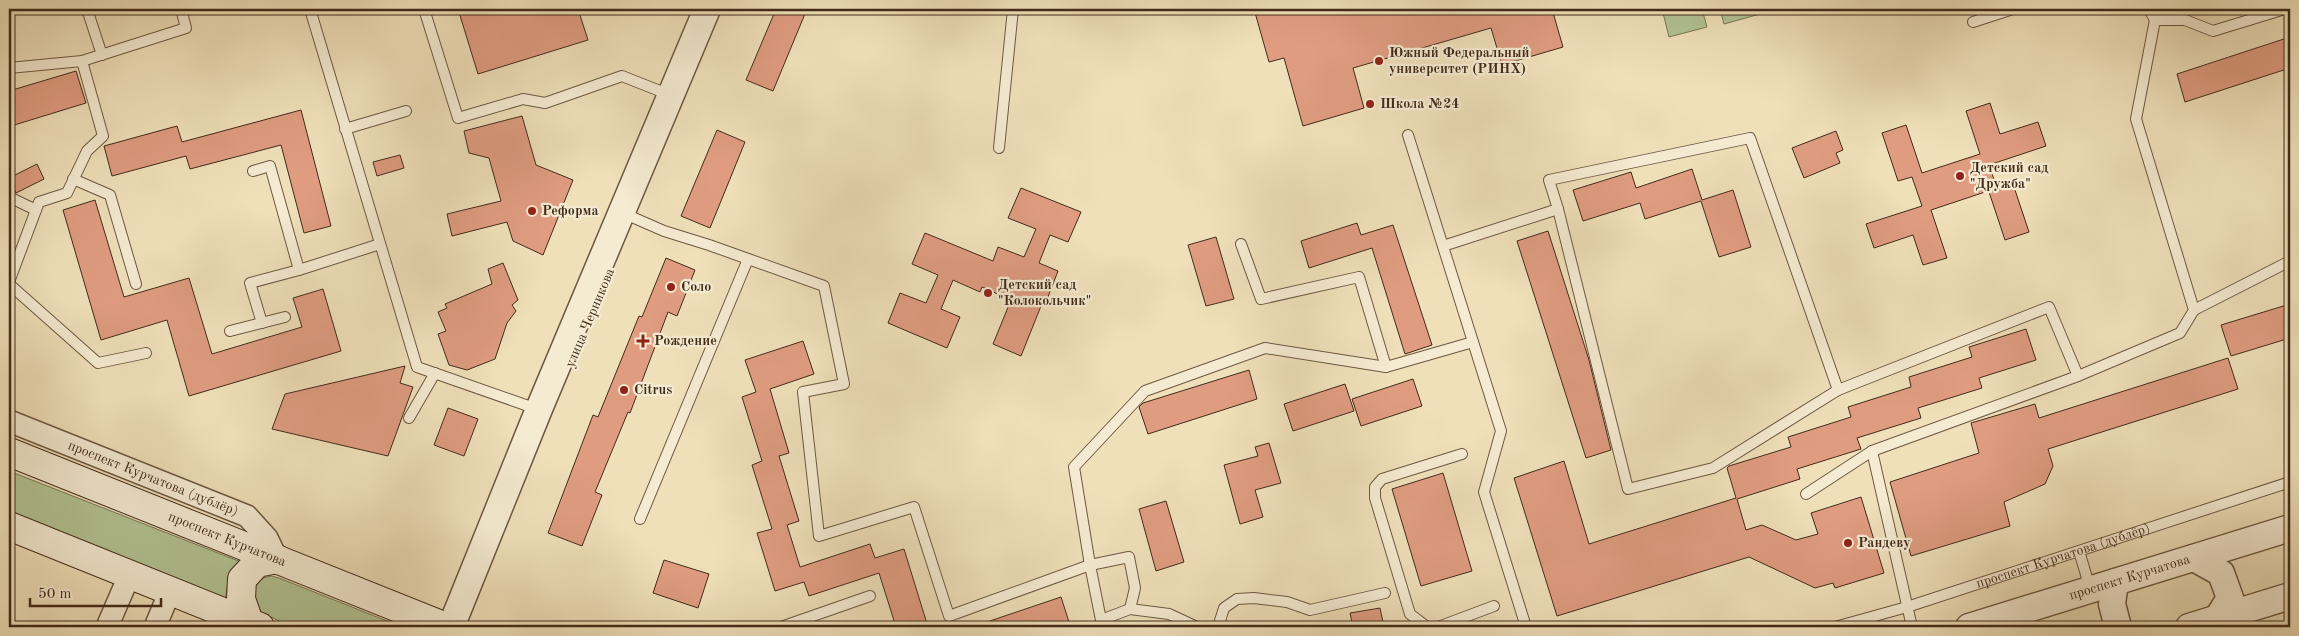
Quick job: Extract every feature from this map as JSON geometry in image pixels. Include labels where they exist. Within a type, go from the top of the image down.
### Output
[{"type":"main road","name":"проспект Курчатова","points":[[9,452],[446,627]]},
{"type":"main road","points":[[9,526],[129,576],[255,625]]},
{"type":"main road","points":[[255,625],[241,599],[242,579],[257,563],[277,559]]},
{"type":"street","points":[[451,627],[539,410],[707,9]]},
{"type":"street","name":"улица Черникова","points":[[463,627],[718,9]]},
{"type":"street","name":"проспект Курчатова (дублёр)","points":[[9,421],[247,516],[267,538],[277,559]]},
{"type":"street","name":"проспект Курчатова","points":[[1969,627],[2290,528]]},
{"type":"street","points":[[2194,558],[2221,573],[2230,598],[2217,618]]},
{"type":"street","points":[[107,627],[129,576]]},
{"type":"street","points":[[2103,586],[2112,604],[2118,627]]},
{"type":"street","points":[[155,627],[170,591]]},
{"type":"street","points":[[2189,627],[2290,596]]},
{"type":"lane","points":[[87,9],[102,55]]},
{"type":"lane","points":[[9,68],[82,61],[186,28],[181,9]]},
{"type":"lane","points":[[310,9],[417,367],[539,410]]},
{"type":"lane","points":[[424,9],[458,118],[523,99],[545,103],[622,76],[671,96]]},
{"type":"lane","points":[[999,148],[1013,9]]},
{"type":"lane","points":[[1973,22],[2013,9]]},
{"type":"lane","points":[[2150,9],[2155,20],[2136,118],[2194,310]]},
{"type":"lane","points":[[2155,20],[2185,20],[2213,30],[2285,9]]},
{"type":"lane","points":[[82,61],[104,136],[87,151],[67,193],[39,202],[9,283],[98,363],[146,353]]},
{"type":"lane","points":[[345,129],[406,111]]},
{"type":"lane","points":[[1408,135],[1501,430],[1484,492],[1526,627]]},
{"type":"lane","points":[[1838,390],[1750,138],[1548,180],[1558,209],[1628,489],[1713,468],[1838,390],[2049,307],[2078,376]]},
{"type":"lane","points":[[253,171],[270,166],[299,270]]},
{"type":"lane","points":[[73,180],[110,195],[136,284]]},
{"type":"lane","points":[[9,197],[36,210]]},
{"type":"lane","points":[[1443,246],[1558,209]]},
{"type":"lane","points":[[632,217],[664,231],[824,286],[844,384],[803,392],[818,536],[914,507],[949,616],[1090,565],[1129,556],[1135,588],[1130,609]]},
{"type":"lane","points":[[262,323],[250,284],[380,244]]},
{"type":"lane","points":[[1241,244],[1261,299],[1359,277],[1386,367]]},
{"type":"lane","points":[[640,519],[748,259]]},
{"type":"lane","points":[[1806,494],[1872,451],[2078,376],[2180,333],[2194,310],[2290,261]]},
{"type":"lane","points":[[230,331],[285,317]]},
{"type":"lane","points":[[1197,627],[1169,614],[1130,609],[1102,620],[1090,565],[1074,467],[1145,391],[1266,348],[1386,367],[1473,342]]},
{"type":"lane","points":[[409,418],[435,373]]},
{"type":"lane","points":[[1872,451],[1912,627]]},
{"type":"lane","points":[[1427,627],[1410,614],[1375,498],[1375,487],[1382,479],[1462,454]]},
{"type":"lane","name":"проспект Курчатова (дублёр)","points":[[1836,627],[1907,607],[2290,482]]},
{"type":"lane","points":[[2079,551],[2103,586]]},
{"type":"lane","points":[[1218,627],[1224,608],[1237,598],[1287,602],[1310,610],[1385,593]]},
{"type":"lane","points":[[781,627],[870,596]]},
{"type":"lane","points":[[1438,627],[1494,606]]},
{"type":"green space","points":[[1662,9],[1702,9],[1707,27],[1669,37]]},
{"type":"green space","points":[[1720,9],[1778,9],[1724,24]]},
{"type":"green space","points":[[9,471],[241,562],[228,581],[225,601],[9,513]]},
{"type":"green space","points":[[271,576],[402,627],[293,627],[257,611],[253,589],[263,578]]},
{"type":"building","points":[[458,9],[578,9],[588,40],[478,74]]},
{"type":"building","points":[[776,9],[807,9],[773,91],[746,80]]},
{"type":"building","points":[[1254,9],[1552,9],[1563,47],[1502,65],[1491,28],[1353,68],[1364,108],[1303,126],[1284,58],[1269,62]]},
{"type":"building","points":[[2290,37],[2290,68],[2185,102],[2177,74]]},
{"type":"building","points":[[76,71],[86,103],[11,126],[9,118],[9,91]]},
{"type":"building","points":[[1990,103],[2000,134],[2038,122],[2046,146],[1989,165],[1997,188],[1931,210],[1947,258],[1923,265],[1913,235],[1874,248],[1866,224],[1922,206],[1912,177],[1898,181],[1882,133],[1906,125],[1922,173],[1980,154],[1966,111]]},
{"type":"building","points":[[301,110],[331,226],[304,233],[281,145],[190,169],[186,156],[112,176],[104,146],[177,126],[182,142]]},
{"type":"building","name":"Реформа","points":[[522,116],[536,165],[573,180],[543,255],[513,241],[507,222],[452,236],[447,214],[501,201],[489,158],[469,153],[464,131]]},
{"type":"building","points":[[717,130],[745,142],[710,228],[681,216]]},
{"type":"building","points":[[1836,131],[1843,150],[1836,153],[1840,163],[1804,178],[1792,148]]},
{"type":"building","points":[[400,155],[404,168],[377,176],[373,162]]},
{"type":"building","points":[[37,164],[44,179],[16,193],[9,178]]},
{"type":"building","points":[[1692,169],[1702,200],[1733,190],[1751,247],[1719,257],[1701,201],[1645,219],[1640,203],[1583,221],[1573,190],[1631,172],[1636,188]]},
{"type":"building","points":[[2013,184],[2029,232],[2005,240],[1989,192]]},
{"type":"building","points":[[1021,188],[1081,212],[1068,242],[1050,235],[1039,263],[1058,271],[1046,302],[1043,301],[1021,356],[993,344],[1011,300],[982,287],[980,292],[953,280],[941,309],[960,317],[947,348],[888,323],[900,293],[926,303],[938,275],[912,264],[925,233],[993,261],[998,247],[1024,257],[1036,229],[1008,218]]},
{"type":"building","points":[[95,200],[124,297],[189,278],[212,354],[302,327],[293,298],[323,289],[341,351],[189,396],[167,320],[101,340],[63,210]]},
{"type":"building","points":[[1357,223],[1361,235],[1393,225],[1432,345],[1405,354],[1372,248],[1309,268],[1301,241]]},
{"type":"building","points":[[1548,231],[1589,360],[1611,450],[1586,458],[1517,241]]},
{"type":"building","points":[[1216,237],[1234,299],[1206,306],[1188,245]]},
{"type":"building","points":[[666,258],[695,270],[677,316],[668,312],[630,413],[628,412],[595,492],[602,495],[582,546],[548,533],[593,415],[598,417],[639,316],[642,317]]},
{"type":"building","points":[[503,263],[518,300],[512,305],[516,311],[507,323],[495,359],[467,370],[449,365],[438,334],[446,331],[438,312],[447,308],[445,304],[492,284],[488,269]]},
{"type":"building","points":[[2290,304],[2290,338],[2231,356],[2221,325]]},
{"type":"building","points":[[2026,329],[2036,360],[1979,378],[1982,388],[1918,408],[1921,418],[1857,438],[1861,449],[1797,469],[1800,479],[1737,499],[1746,530],[1762,525],[1796,540],[1818,534],[1811,513],[1861,497],[1884,573],[1835,588],[1833,583],[1815,588],[1749,557],[1557,616],[1514,478],[1564,461],[1589,544],[1736,498],[1727,468],[1729,466],[1791,447],[1788,437],[1851,417],[1848,407],[1911,387],[1909,377],[1972,357],[1969,347]]},
{"type":"building","points":[[803,341],[814,374],[770,389],[789,453],[779,456],[799,521],[787,525],[800,567],[870,544],[875,558],[904,549],[928,627],[896,627],[879,573],[809,596],[804,582],[775,591],[757,533],[772,529],[752,465],[762,461],[742,397],[756,392],[745,360]]},
{"type":"building","points":[[2228,358],[2238,389],[2048,449],[2053,466],[2045,484],[2004,502],[2010,526],[1911,556],[1890,482],[1979,453],[1971,423],[2035,404],[2039,418]]},
{"type":"building","points":[[405,366],[400,383],[413,387],[388,456],[272,429],[285,394]]},
{"type":"building","points":[[1249,370],[1257,399],[1148,434],[1139,407],[1143,403]]},
{"type":"building","points":[[1413,379],[1422,406],[1361,426],[1352,399]]},
{"type":"building","points":[[1345,384],[1354,411],[1293,431],[1284,404]]},
{"type":"building","points":[[448,408],[478,419],[464,456],[434,445]]},
{"type":"building","points":[[1269,443],[1281,483],[1255,490],[1263,517],[1240,524],[1224,465],[1258,456],[1255,447]]},
{"type":"building","points":[[1443,473],[1472,571],[1421,586],[1392,489]]},
{"type":"building","points":[[1166,501],[1184,562],[1156,571],[1139,509]]},
{"type":"building","points":[[664,560],[709,574],[698,608],[653,593]]},
{"type":"building","points":[[1061,597],[1070,625],[1062,627],[979,627],[978,625]]},
{"type":"building","points":[[1380,608],[1384,627],[1353,627],[1350,613]]},
{"type":"place","name":"Южный Федеральный университет (РИНХ)","points":[[1379,61]]},
{"type":"place","name":"Школа №24","points":[[1370,104]]},
{"type":"place","name":"Детский сад \"Дружба\"","points":[[1960,176]]},
{"type":"place","name":"Реформа","points":[[532,211]]},
{"type":"place","name":"Соло","points":[[671,287]]},
{"type":"place","name":"Детский сад \"Колокольчик\"","points":[[988,293]]},
{"type":"place","name":"Рождение","points":[[643,341]]},
{"type":"place","name":"Citrus","points":[[624,390]]},
{"type":"place","name":"Рандеву","points":[[1848,543]]}]
